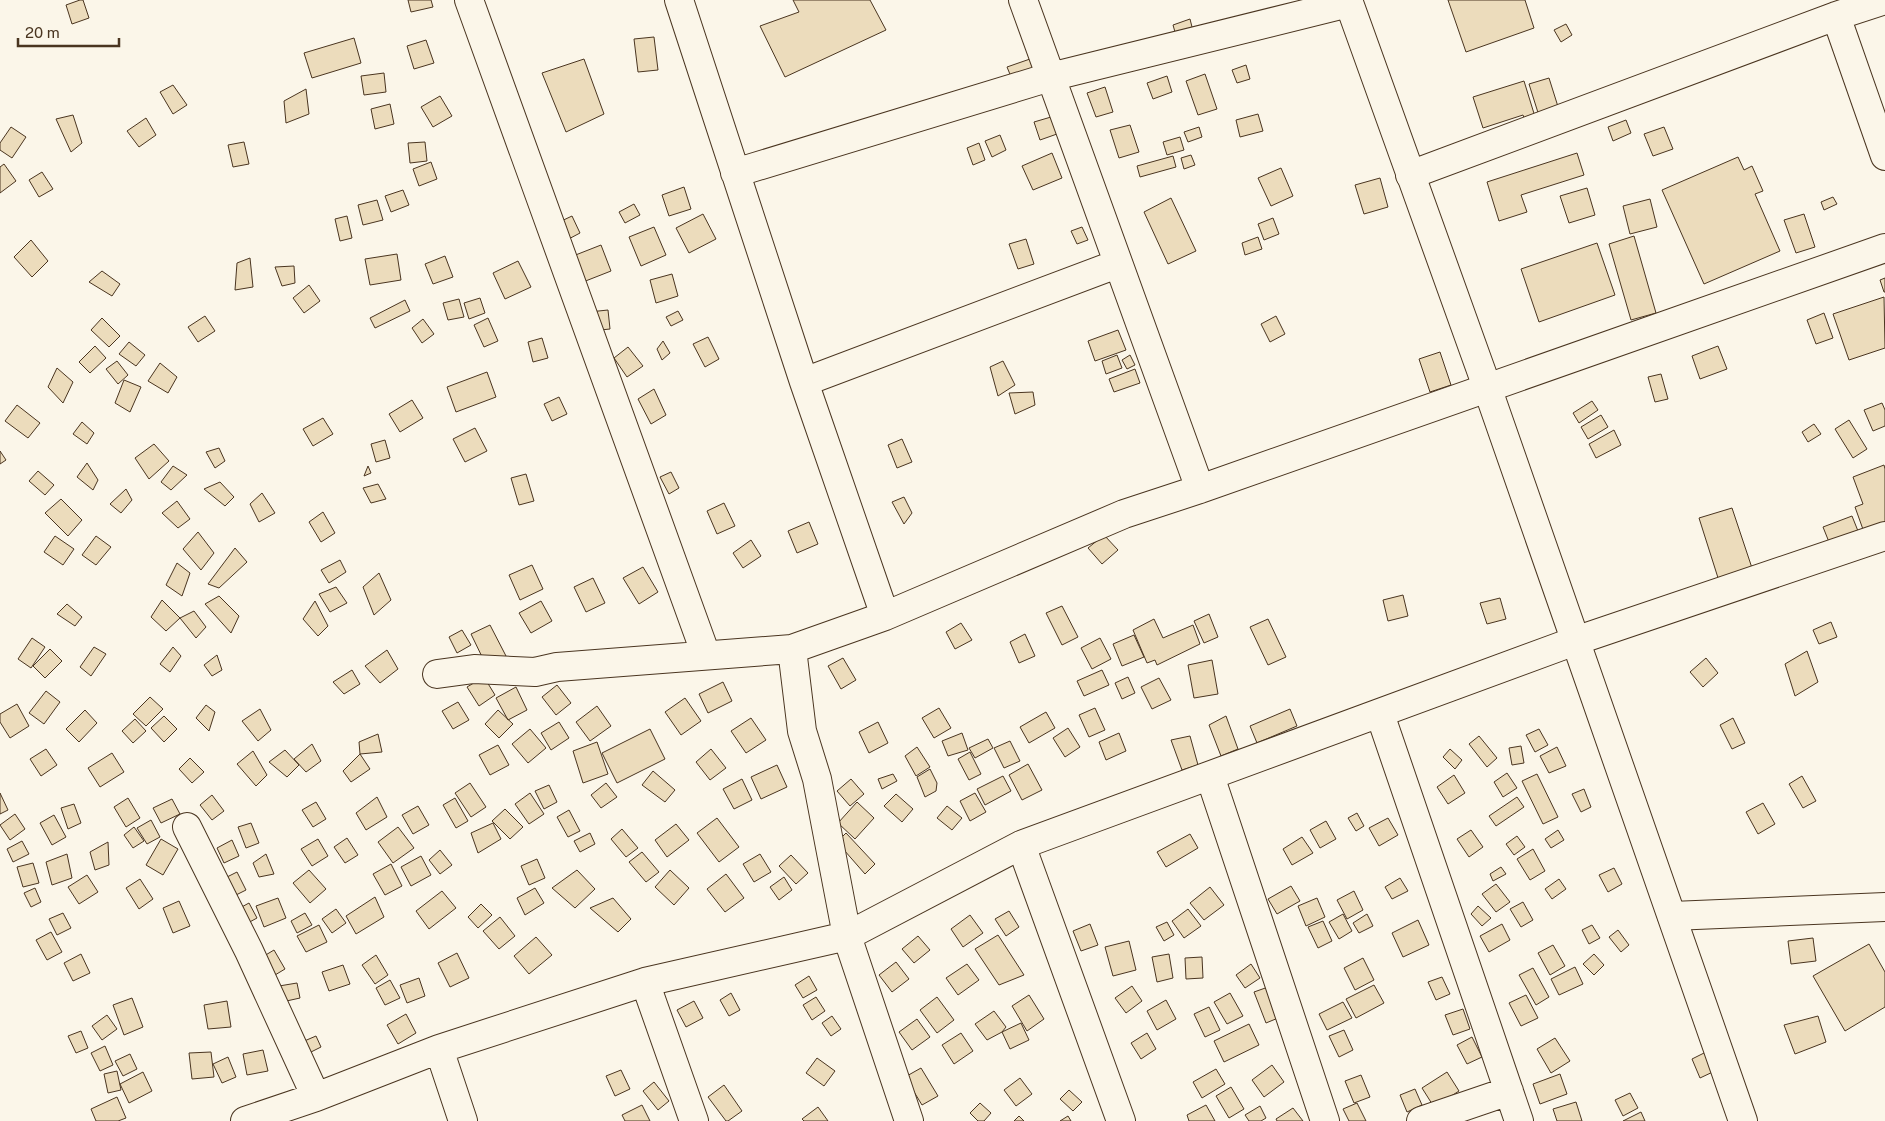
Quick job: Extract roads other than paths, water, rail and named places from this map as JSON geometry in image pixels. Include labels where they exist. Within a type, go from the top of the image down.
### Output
[{"type":"street","points":[[469,0],[706,655]]},
{"type":"street","points":[[679,0],[804,382],[885,616]]},
{"type":"street","points":[[1023,0],[1200,489]]},
{"type":"street","points":[[1410,175],[1836,16],[1885,0]]},
{"type":"street","points":[[735,173],[1050,77],[1348,2],[1487,387],[1742,1121]]},
{"type":"street","points":[[1836,16],[1885,156]]},
{"type":"street","points":[[437,674],[474,669],[535,672],[557,667],[792,649],[885,616],[1124,514],[1885,248]]},
{"type":"street","points":[[804,382],[1118,264]]},
{"type":"street","points":[[255,1119],[439,1049],[645,982],[847,936],[1021,845],[1575,641],[1885,536]]},
{"type":"street","points":[[792,649],[802,731],[817,778],[847,936],[909,1121]]},
{"type":"street","points":[[1380,714],[1519,1121]]},
{"type":"street","points":[[1210,776],[1325,1121]]},
{"type":"street","points":[[187,827],[245,943],[316,1097]]},
{"type":"street","points":[[1021,845],[1121,1121]]},
{"type":"street","points":[[1672,916],[1885,907]]},
{"type":"street","points":[[645,982],[694,1121]]},
{"type":"street","points":[[439,1049],[463,1121]]},
{"type":"street","points":[[1421,1121],[1509,1091]]}]
